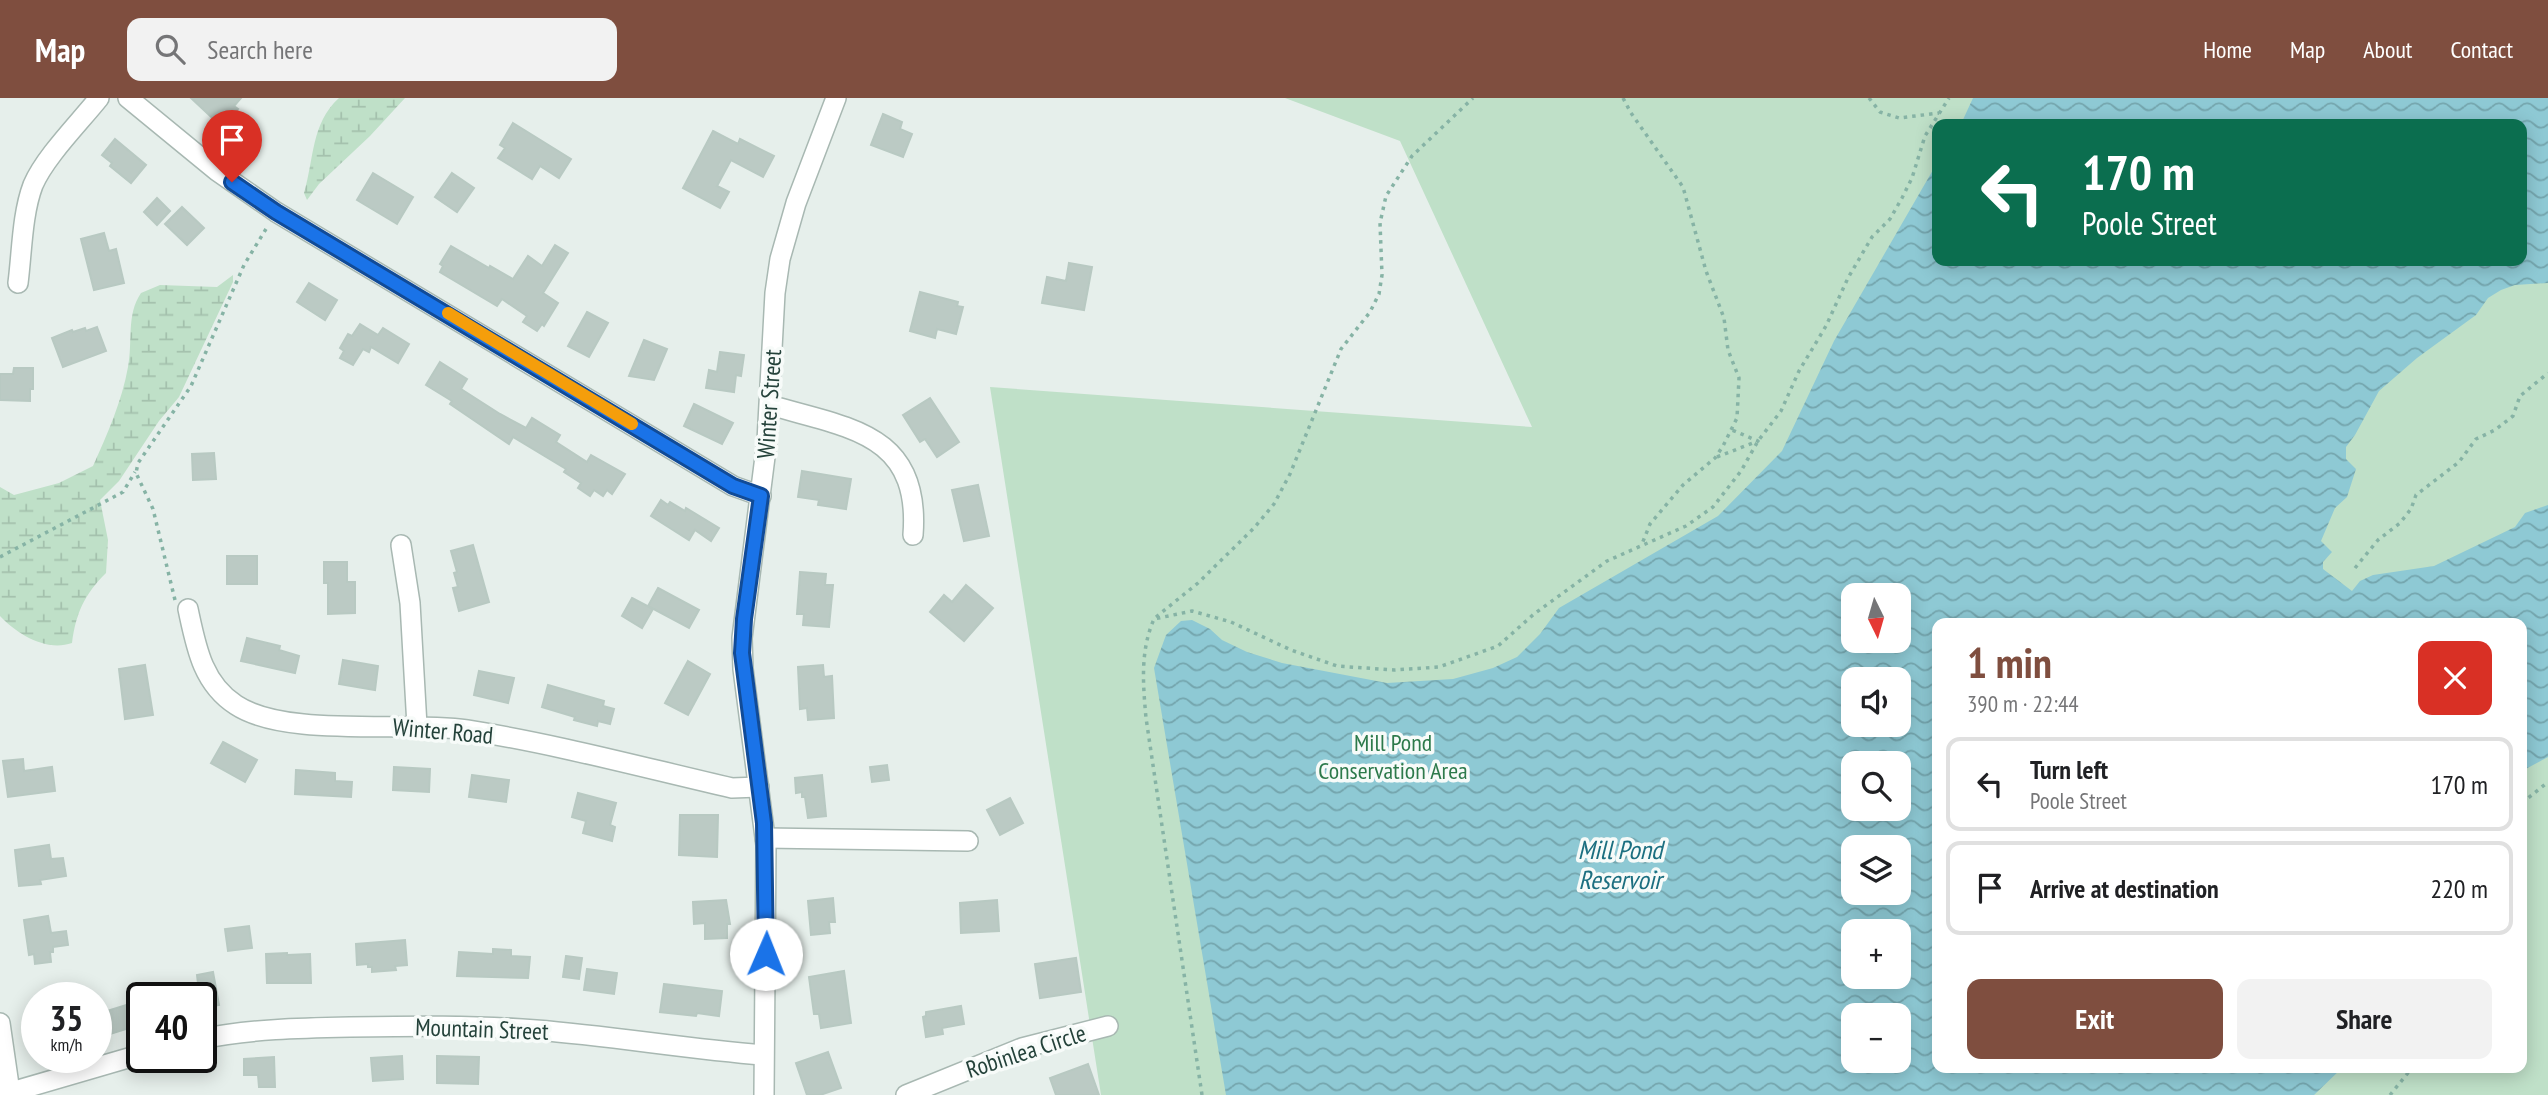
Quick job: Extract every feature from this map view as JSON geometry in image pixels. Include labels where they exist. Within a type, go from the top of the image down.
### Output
[{"type":"street","points":[[18,283],[33,187],[42,169],[99,98]]},
{"type":"street","points":[[128,98],[217,172],[276,212],[733,486],[761,496]]},
{"type":"street","name":"Winter Street","points":[[764,1095],[765,838],[742,653],[744,619],[770,405],[779,259],[796,203],[836,98]]},
{"type":"street","points":[[770,405],[863,434],[880,442],[903,470],[910,486],[915,517],[913,535]]},
{"type":"street","points":[[401,545],[411,617],[417,726]]},
{"type":"street","name":"Winter Road","points":[[188,609],[205,672],[226,697],[244,710],[268,719],[458,729],[732,788],[759,787]]},
{"type":"street","points":[[765,838],[968,841]]},
{"type":"street","points":[[0,1023],[5,1094],[126,1059]]},
{"type":"street","name":"Mountain Street","points":[[217,1037],[293,1029],[424,1025],[599,1036],[763,1055]]},
{"type":"street","name":"Robinlea Circle","points":[[906,1095],[1021,1048],[1108,1026]]},
{"type":"path","points":[[1202,1095],[1146,718],[1142,679],[1146,641],[1154,619],[1198,583],[1254,528],[1274,504],[1290,474],[1341,349],[1370,313],[1379,294],[1382,275],[1380,223],[1386,196],[1412,156],[1474,98]]},
{"type":"path","points":[[1623,98],[1683,187],[1706,271],[1724,318],[1728,350],[1739,378],[1737,418],[1715,458]]},
{"type":"path","points":[[1869,98],[1880,112],[1899,118],[1940,113]]},
{"type":"path","points":[[1936,119],[1949,98]]},
{"type":"path","points":[[1154,619],[1192,611],[1231,622],[1291,650],[1337,666],[1394,670],[1439,667],[1498,646],[1534,614],[1607,561],[1685,526],[1713,507],[1781,411],[1799,371],[1826,326],[1872,237],[1890,219],[1902,198],[1912,178],[1924,136],[1932,124]]},
{"type":"path","points":[[0,557],[122,492],[138,463],[191,386],[244,265],[276,212]]},
{"type":"path","points":[[2355,568],[2378,540],[2400,523],[2411,509],[2416,495],[2459,462],[2476,439],[2495,430],[2513,416],[2520,396],[2548,373]]},
{"type":"path","points":[[1731,430],[1758,441]]},
{"type":"path","points":[[1641,546],[1650,524],[1683,485],[1715,458],[1758,441]]},
{"type":"path","points":[[136,470],[153,509],[172,596],[176,602],[188,609]]},
{"type":"path","points":[[2527,799],[2548,782]]},
{"type":"path","points":[[2390,1095],[2408,1073]]},
{"type":"green space","points":[[339,98],[405,98],[370,136],[319,184],[307,200],[304,193],[318,130]]},
{"type":"green space","name":"Mill Pond Conservation Area","points":[[1285,98],[2548,98],[2548,1095],[1101,1095],[990,387],[1532,427],[1400,141]]},
{"type":"green space","points":[[233,275],[233,282],[179,397],[159,421],[119,481],[100,500],[108,540],[106,573],[82,605],[72,643],[52,645],[23,635],[0,616],[0,487],[14,495],[59,483],[93,466],[122,392],[129,358],[133,310],[141,293],[160,285],[217,287]]},
{"type":"water","name":"Mill Pond Reservoir","points":[[1973,98],[2548,98],[2548,283],[2515,285],[2488,298],[2476,315],[2417,358],[2379,391],[2346,447],[2346,459],[2356,469],[2347,497],[2335,508],[2321,541],[2332,552],[2323,562],[2323,569],[2352,591],[2360,581],[2373,575],[2434,566],[2515,527],[2525,513],[2548,505],[2548,757],[2527,768],[2527,618],[1932,618],[1932,1073],[2337,1073],[2314,1095],[1226,1095],[1154,668],[1166,635],[1181,621],[1192,620],[1210,629],[1222,640],[1247,652],[1282,663],[1387,683],[1453,679],[1493,668],[1517,657],[1540,634],[1559,608],[1718,516],[1782,451],[1834,341],[1932,172],[1932,266],[2527,266],[2527,119],[1963,119]]},
{"type":"building","points":[[191,98],[241,98],[234,106],[238,109],[222,127]]},
{"type":"building","points":[[883,114],[902,122],[900,129],[912,134],[903,157],[871,145]]},
{"type":"building","points":[[513,123],[571,159],[559,178],[540,166],[532,179],[498,158],[505,148],[500,145]]},
{"type":"building","points":[[713,131],[738,144],[740,139],[774,156],[763,177],[731,160],[717,186],[729,192],[720,208],[683,188]]},
{"type":"building","points":[[115,139],[146,165],[131,183],[110,166],[112,163],[102,155]]},
{"type":"building","points":[[373,173],[413,197],[397,224],[357,200]]},
{"type":"building","points":[[452,173],[474,188],[457,212],[435,197]]},
{"type":"building","points":[[157,198],[170,211],[157,225],[144,212]]},
{"type":"building","points":[[182,207],[204,228],[187,245],[165,224]]},
{"type":"building","points":[[104,233],[109,251],[116,249],[124,283],[94,290],[81,239]]},
{"type":"building","points":[[555,245],[568,253],[543,293],[558,303],[544,326],[542,324],[537,331],[523,322],[527,316],[502,299],[497,306],[440,272],[443,266],[440,264],[451,246],[513,279],[528,256],[542,266]]},
{"type":"building","points":[[1069,263],[1092,267],[1084,310],[1042,303],[1047,277],[1066,281]]},
{"type":"building","points":[[309,283],[337,300],[325,320],[297,302]]},
{"type":"building","points":[[920,292],[958,302],[957,306],[963,307],[956,334],[937,329],[935,338],[910,331]]},
{"type":"building","points":[[587,312],[608,323],[589,357],[568,346]]},
{"type":"building","points":[[360,324],[378,335],[383,328],[409,344],[398,363],[371,347],[369,352],[363,349],[353,365],[340,358],[344,351],[340,348],[348,334],[352,336]]},
{"type":"building","points":[[97,327],[106,351],[63,367],[52,338],[72,330],[73,332],[85,328],[86,331]]},
{"type":"building","points":[[644,340],[667,349],[654,380],[629,376]]},
{"type":"building","points":[[720,352],[744,355],[741,376],[736,375],[734,392],[706,388],[709,370],[717,372]]},
{"type":"building","points":[[440,362],[467,379],[461,389],[500,414],[526,428],[532,418],[560,435],[556,442],[587,462],[591,455],[625,474],[612,494],[607,490],[603,496],[594,490],[590,496],[578,488],[581,483],[564,472],[566,469],[513,437],[509,444],[450,404],[452,401],[426,385]]},
{"type":"building","points":[[14,368],[33,368],[30,401],[0,400],[0,374],[13,374]]},
{"type":"building","points":[[930,398],[959,442],[937,457],[925,439],[920,442],[903,415]]},
{"type":"building","points":[[694,404],[733,423],[722,444],[684,426]]},
{"type":"building","points":[[214,453],[216,479],[193,480],[192,454]]},
{"type":"building","points":[[802,471],[851,479],[846,509],[818,505],[819,500],[798,497]]},
{"type":"building","points":[[978,485],[989,536],[964,541],[952,490]]},
{"type":"building","points":[[661,500],[685,511],[686,508],[719,528],[711,541],[695,530],[689,540],[651,516]]},
{"type":"building","points":[[473,545],[489,602],[459,611],[453,588],[458,587],[454,573],[457,572],[451,551]]},
{"type":"building","points":[[227,556],[257,556],[257,584],[227,584]]},
{"type":"building","points":[[324,562],[347,562],[347,582],[355,582],[355,613],[328,614],[328,583],[324,583]]},
{"type":"building","points":[[800,572],[826,574],[825,585],[833,585],[829,627],[803,625],[804,614],[797,614]]},
{"type":"building","points":[[966,585],[993,608],[964,641],[930,612],[944,595],[952,602]]},
{"type":"building","points":[[658,588],[699,610],[689,628],[648,606]]},
{"type":"building","points":[[632,598],[653,609],[642,628],[622,616]]},
{"type":"building","points":[[247,638],[280,646],[279,650],[299,656],[295,673],[241,661]]},
{"type":"building","points":[[343,660],[378,666],[375,690],[339,684]]},
{"type":"building","points":[[688,661],[710,674],[688,715],[665,703]]},
{"type":"building","points":[[145,665],[153,715],[125,719],[119,669]]},
{"type":"building","points":[[823,665],[824,677],[832,676],[834,718],[808,720],[807,708],[800,709],[798,667]]},
{"type":"building","points":[[479,671],[514,678],[508,703],[474,695]]},
{"type":"building","points":[[548,685],[604,701],[603,706],[614,709],[610,724],[598,721],[597,726],[542,707]]},
{"type":"building","points":[[223,742],[257,760],[245,782],[211,763]]},
{"type":"building","points":[[23,759],[24,771],[52,767],[55,791],[8,797],[3,761]]},
{"type":"building","points":[[887,765],[889,780],[872,782],[870,767]]},
{"type":"building","points":[[394,767],[430,769],[429,792],[393,790]]},
{"type":"building","points":[[296,770],[335,773],[335,781],[352,782],[351,797],[295,794]]},
{"type":"building","points":[[472,775],[509,780],[506,802],[469,797]]},
{"type":"building","points":[[822,775],[826,816],[808,818],[805,797],[802,797],[802,792],[796,793],[795,778]]},
{"type":"building","points":[[578,793],[616,803],[610,825],[615,827],[612,841],[583,833],[586,821],[572,817]]},
{"type":"building","points":[[1010,798],[1023,823],[1000,835],[987,810]]},
{"type":"building","points":[[680,815],[718,815],[717,857],[679,855]]},
{"type":"building","points":[[49,845],[51,859],[63,858],[66,876],[40,880],[41,884],[19,886],[15,850]]},
{"type":"building","points":[[833,898],[835,922],[829,922],[830,933],[811,935],[808,901]]},
{"type":"building","points":[[726,900],[730,924],[727,924],[727,938],[705,939],[705,923],[694,924],[693,902]]},
{"type":"building","points":[[997,900],[999,931],[961,933],[960,903]]},
{"type":"building","points":[[48,916],[51,933],[66,931],[68,945],[53,947],[53,952],[50,952],[51,962],[35,964],[34,954],[29,955],[24,920]]},
{"type":"building","points":[[249,926],[252,948],[228,951],[225,929]]},
{"type":"building","points":[[405,940],[407,965],[395,966],[396,970],[372,972],[372,967],[368,967],[368,964],[357,965],[356,944]]},
{"type":"building","points":[[493,949],[511,950],[511,956],[530,957],[528,978],[457,976],[459,952],[493,954]]},
{"type":"building","points":[[266,954],[310,954],[311,983],[267,983]]},
{"type":"building","points":[[566,956],[582,958],[579,979],[563,977]]},
{"type":"building","points":[[1076,958],[1081,992],[1040,998],[1035,964]]},
{"type":"building","points":[[587,969],[617,973],[614,994],[584,990]]},
{"type":"building","points":[[844,971],[851,1023],[821,1028],[819,1014],[814,1014],[809,977]]},
{"type":"building","points":[[213,972],[215,982],[198,982],[197,975]]},
{"type":"building","points":[[664,984],[722,991],[719,1016],[660,1012]]},
{"type":"building","points":[[126,1005],[126,1029],[112,1033],[112,1009]]},
{"type":"building","points":[[961,1006],[964,1024],[942,1028],[943,1034],[926,1037],[923,1017],[926,1012]]},
{"type":"building","points":[[828,1052],[841,1088],[820,1095],[807,1095],[796,1063]]},
{"type":"building","points":[[402,1056],[403,1079],[373,1081],[371,1058]]},
{"type":"building","points":[[437,1056],[479,1057],[478,1084],[437,1083]]},
{"type":"building","points":[[274,1057],[275,1087],[259,1087],[258,1075],[244,1075],[244,1059]]},
{"type":"building","points":[[1088,1064],[1099,1095],[1056,1095],[1050,1078]]},
{"type":"slow traffic","points":[[448,313],[632,424]]},
{"type":"route","points":[[232,182],[276,212],[733,486],[761,496],[751,558],[742,653],[766,845],[766,954]]}]
